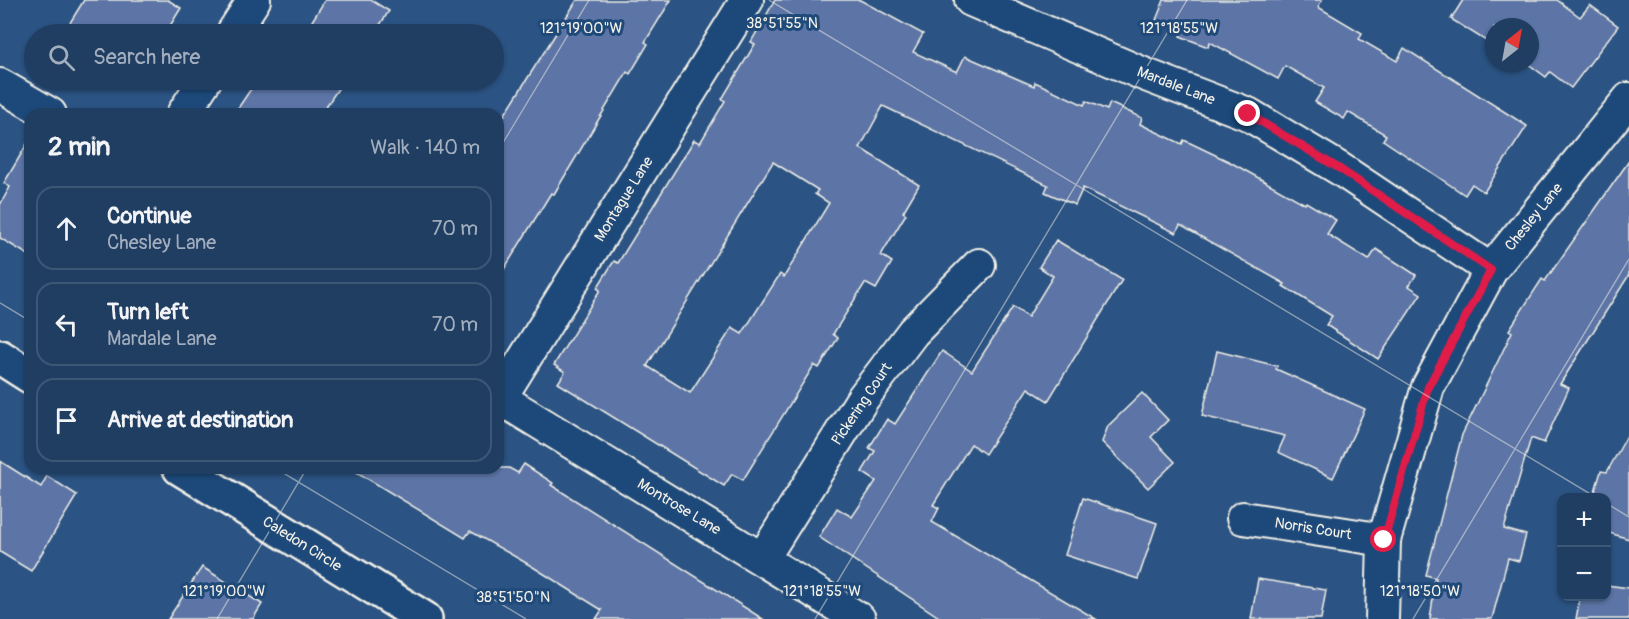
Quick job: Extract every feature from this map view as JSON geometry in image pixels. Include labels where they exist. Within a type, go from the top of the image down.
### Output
[{"type":"street","points":[[238,24],[254,0]]},
{"type":"street","name":"Montague Lane","points":[[504,389],[747,0]]},
{"type":"street","name":"Mardale Lane","points":[[971,0],[1146,75],[1248,114],[1340,169],[1491,270]]},
{"type":"street","points":[[0,85],[40,108]]},
{"type":"street","points":[[187,108],[199,90]]},
{"type":"street","name":"Chesley Lane","points":[[1382,619],[1384,540],[1428,387],[1491,270],[1629,99]]},
{"type":"street","name":"Pickering Court","points":[[763,558],[863,398],[913,332],[980,265]]},
{"type":"street","points":[[0,357],[24,372]]},
{"type":"street","name":"Montrose Lane","points":[[504,400],[859,619]]},
{"type":"street","name":"Caledon Circle","points":[[190,474],[425,619]]},
{"type":"street","name":"Norris Court","points":[[1243,518],[1384,540]]},
{"type":"building","points":[[84,0],[168,0],[181,8],[171,24],[69,24]]},
{"type":"building","points":[[325,0],[371,0],[389,11],[381,24],[310,24]]},
{"type":"building","points":[[577,0],[671,0],[645,42],[648,44],[630,74],[627,72],[554,194],[551,193],[504,269],[504,116]]},
{"type":"building","points":[[775,0],[860,0],[923,34],[913,52],[957,72],[965,56],[1034,86],[1035,82],[1084,105],[1086,101],[1107,110],[1110,103],[1142,118],[1140,124],[1182,144],[1184,140],[1230,162],[1336,220],[1327,234],[1369,260],[1376,249],[1416,275],[1409,286],[1421,294],[1378,359],[1326,325],[1332,316],[1283,286],[1285,284],[1180,225],[1176,233],[1083,188],[1075,205],[1045,192],[1048,185],[883,106],[860,148],[919,185],[903,212],[906,214],[881,255],[892,262],[876,289],[865,283],[833,334],[838,338],[819,368],[814,365],[743,480],[732,474],[724,486],[558,383],[565,372],[554,365],[600,290],[597,288],[614,261],[618,263],[694,140],[700,143],[725,101],[722,99],[755,44],[751,42]],"holes":[[[773,162],[818,190],[815,194],[829,203],[784,277],[780,274],[742,334],[732,328],[690,393],[647,366]]]},
{"type":"building","points":[[1164,0],[1322,0],[1318,7],[1362,33],[1359,39],[1397,61],[1404,48],[1527,126],[1484,192],[1472,184],[1465,195],[1383,140],[1386,135],[1348,112],[1344,119],[1315,102],[1324,88],[1285,66],[1278,79],[1210,42],[1208,47],[1180,36],[1182,31],[1156,20]]},
{"type":"building","points":[[1463,0],[1557,0],[1580,17],[1590,5],[1618,26],[1571,88],[1550,72],[1546,77],[1539,72],[1539,18],[1485,18],[1485,40],[1451,19]]},
{"type":"building","points":[[250,90],[337,90],[325,108],[238,108]]},
{"type":"building","points":[[24,149],[24,252],[0,238],[0,205],[10,187],[4,183]]},
{"type":"building","points":[[1629,161],[1629,275],[1560,384],[1569,388],[1544,443],[1531,438],[1504,529],[1526,535],[1519,561],[1508,558],[1492,619],[1430,619],[1436,578],[1426,575],[1462,435],[1512,332],[1509,330],[1542,279],[1545,281]]},
{"type":"building","points":[[1056,240],[1122,280],[1048,401],[1028,388],[985,454],[971,444],[933,505],[939,508],[932,522],[1096,619],[942,619],[819,537],[837,508],[852,517],[876,481],[862,472],[875,451],[869,448],[887,419],[895,424],[942,351],[972,371],[1013,307],[1028,317],[1053,276],[1039,267]]},
{"type":"building","points":[[1217,351],[1277,366],[1276,369],[1365,409],[1333,478],[1278,452],[1285,436],[1202,416]]},
{"type":"building","points":[[1142,393],[1168,420],[1151,437],[1175,462],[1148,488],[1102,442],[1108,426]]},
{"type":"building","points":[[1629,432],[1629,539],[1611,534],[1611,493],[1594,493],[1601,471],[1607,472]]},
{"type":"building","points":[[0,461],[41,487],[47,476],[77,495],[31,571],[0,552]]},
{"type":"building","points":[[524,464],[553,483],[551,485],[763,619],[596,619],[602,610],[533,567],[470,531],[465,538],[360,474],[504,474],[504,468],[518,473]]},
{"type":"building","points":[[1083,498],[1157,523],[1138,579],[1065,555]]},
{"type":"building","points":[[202,567],[262,604],[253,619],[168,619]]},
{"type":"building","points":[[1258,579],[1326,590],[1321,619],[1251,619]]},
{"type":"building","points":[[1611,586],[1629,588],[1629,619],[1576,619],[1579,601],[1611,601]]},
{"type":"route","points":[[1248,114],[1340,169],[1491,270],[1428,387],[1384,540]]}]
